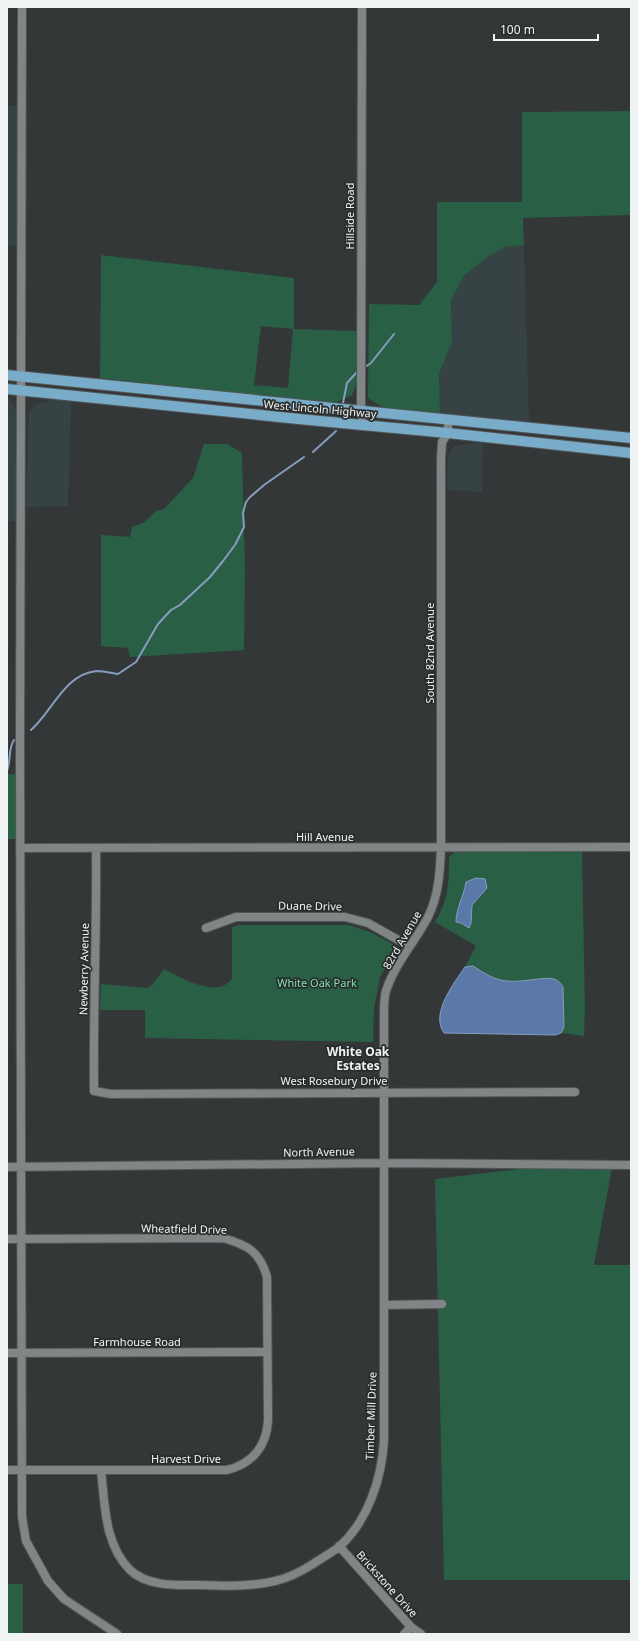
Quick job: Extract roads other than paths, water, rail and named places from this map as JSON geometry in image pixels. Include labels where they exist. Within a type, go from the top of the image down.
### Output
[{"type":"main road","name":"West Lincoln Highway","points":[[7,375],[361,412],[631,438]]},
{"type":"main road","name":"West Lincoln Highway","points":[[7,389],[363,426],[448,433],[631,453]]},
{"type":"street","points":[[22,7],[20,848],[22,1517],[26,1541],[48,1581],[64,1599],[117,1634]]},
{"type":"street","name":"Hillside Road","points":[[362,7],[361,412],[363,426]]},
{"type":"street","name":"South 82nd Avenue","points":[[441,848],[441,459],[442,442],[448,433],[448,420]]},
{"type":"street","name":"Hill Avenue","points":[[20,848],[631,847]]},
{"type":"street","name":"Newberry Avenue","points":[[94,1091],[93,1007],[96,957],[96,848]]},
{"type":"street","name":"82rd Avenue","points":[[384,1162],[384,1013],[386,992],[398,965],[429,916],[436,896],[440,877],[441,848]]},
{"type":"street","name":"Duane Drive","points":[[206,928],[236,917],[345,917],[368,924],[409,946]]},
{"type":"street","name":"West Rosebury Drive","points":[[94,1091],[111,1094],[575,1092]]},
{"type":"street","name":"North Avenue","points":[[7,1167],[384,1162],[631,1164]]},
{"type":"street","name":"Timber Mill Drive","points":[[100,1470],[109,1532],[117,1553],[131,1570],[144,1578],[165,1585],[249,1586],[277,1581],[300,1572],[339,1546],[353,1530],[364,1513],[374,1493],[382,1462],[384,1440],[384,1162]]},
{"type":"street","name":"Wheatfield Drive","points":[[7,1239],[223,1238],[237,1242],[252,1250],[263,1264],[267,1277],[267,1352]]},
{"type":"street","points":[[384,1305],[442,1304]]},
{"type":"street","name":"Farmhouse Road","points":[[7,1353],[267,1352]]},
{"type":"street","name":"Harvest Drive","points":[[7,1470],[220,1470],[233,1468],[246,1463],[258,1452],[264,1442],[267,1432],[267,1352]]},
{"type":"street","name":"Brickstone Drive","points":[[339,1546],[411,1627],[420,1634]]},
{"type":"street","points":[[404,1634],[411,1627]]},
{"type":"water","points":[[476,878],[485,879],[487,888],[472,905],[471,923],[469,928],[456,922],[456,917],[466,882]]},
{"type":"water","points":[[473,966],[489,976],[502,980],[519,981],[550,978],[559,981],[563,987],[564,1027],[561,1033],[555,1035],[444,1033],[440,1025],[440,1017],[445,999],[465,967]]},
{"type":"waterway","points":[[365,367],[371,363],[394,334]]},
{"type":"waterway","points":[[343,403],[347,383],[357,372]]},
{"type":"waterway","points":[[313,452],[336,431]]},
{"type":"waterway","points":[[31,730],[67,686],[76,679],[97,671],[118,674],[136,662],[158,624],[171,610],[180,605],[210,577],[235,545],[244,527],[243,513],[246,502],[250,497],[264,485],[304,457]]},
{"type":"waterway","points":[[7,771],[11,747],[14,740]]},
{"type":"district","name":"White Oak Estates","points":[[358,1059]]},
{"type":"park label","name":"White Oak Park","points":[[317,983]]}]
